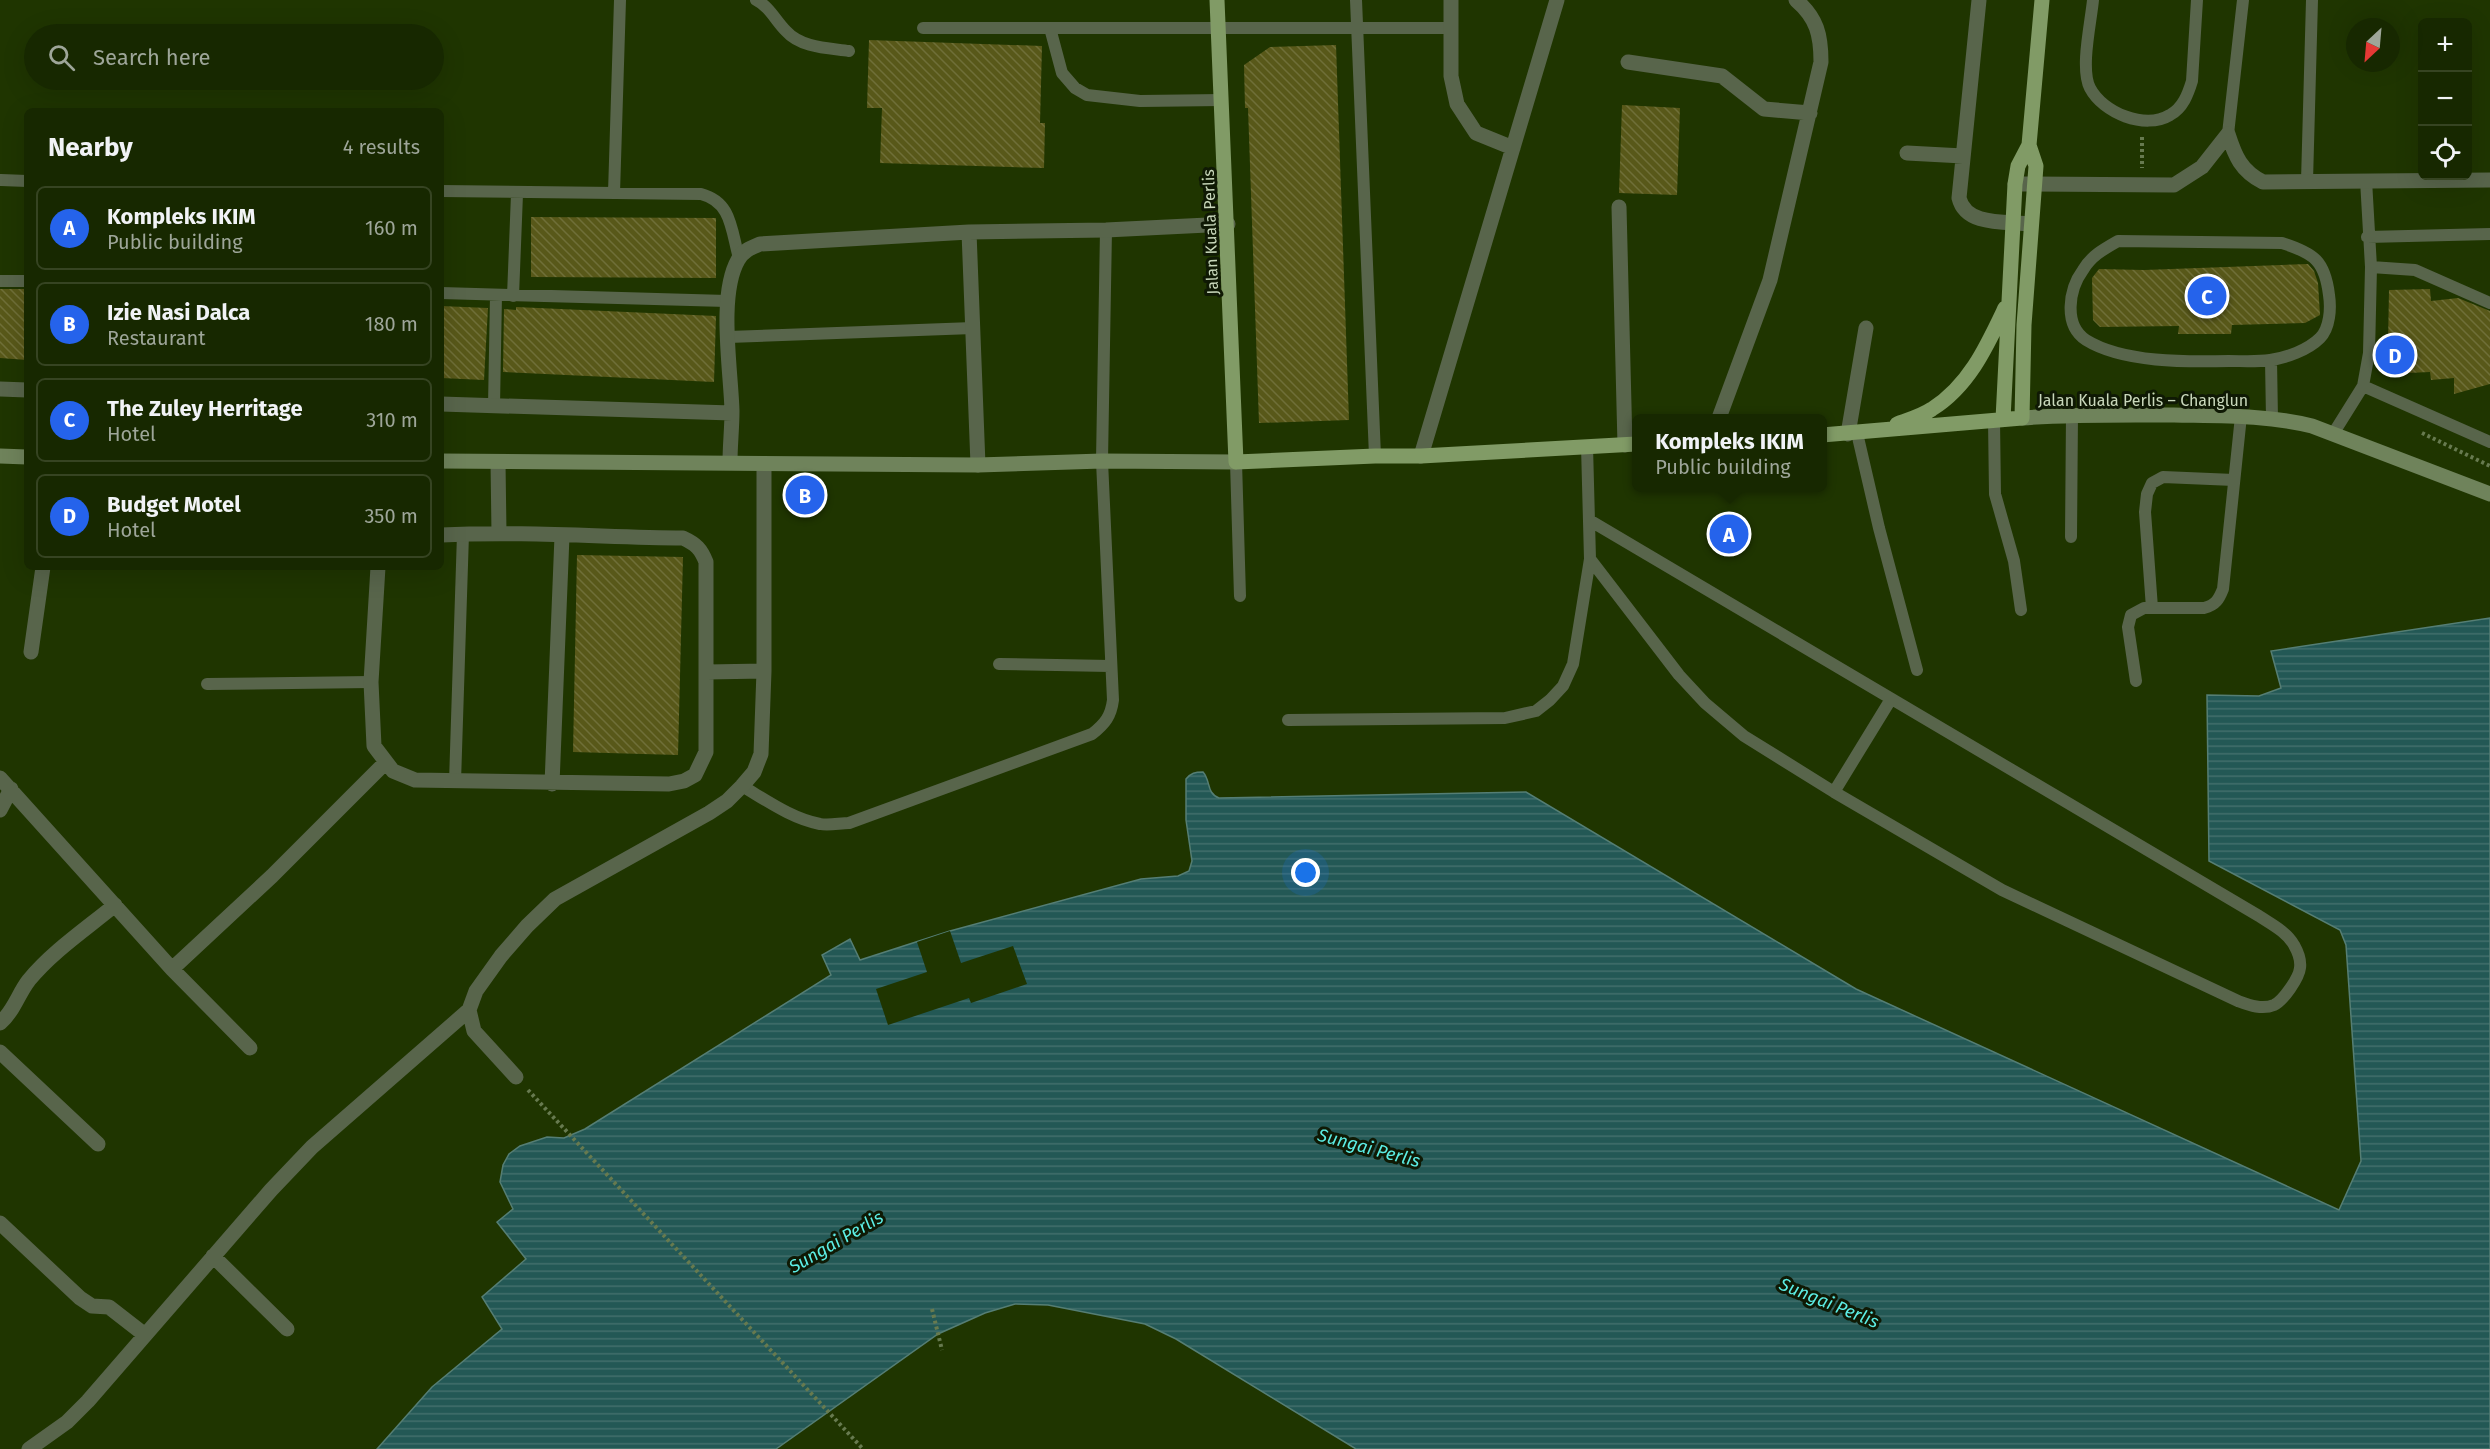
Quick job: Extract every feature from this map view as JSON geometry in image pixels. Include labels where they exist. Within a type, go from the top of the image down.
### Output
[{"type":"main road","name":"Jalan Kuala Perlis","points":[[1217,0],[1236,462]]},
{"type":"main road","name":"Jalan Kuala Perlis – Changlun","points":[[1999,419],[2015,184],[2018,166],[2029,145],[2042,0]]},
{"type":"main road","name":"Jalan Kuala Perlis – Changlun","points":[[2029,145],[2036,166],[2024,325],[2022,418],[2072,414],[2241,416],[2292,421],[2333,434],[2490,494]]},
{"type":"main road","points":[[1882,431],[1930,411],[1962,383],[1987,346],[2008,299]]},
{"type":"main road","points":[[1827,435],[2022,418]]},
{"type":"main road","points":[[444,461],[730,462],[764,465],[978,465],[1102,461],[1236,462],[1421,456],[1631,445]]},
{"type":"main road","points":[[0,456],[24,457]]},
{"type":"street","points":[[1451,0],[1452,89],[1457,104],[1476,133],[1513,148]]},
{"type":"street","points":[[1421,456],[1557,0]]},
{"type":"street","points":[[1720,414],[1770,280],[1821,62],[1821,39],[1816,23],[1808,10],[1796,0]]},
{"type":"street","points":[[1979,0],[1959,192],[1960,203],[1965,212],[1978,219],[2031,224]]},
{"type":"street","points":[[1628,62],[1722,76],[1764,109],[1810,112]]},
{"type":"street","points":[[2228,134],[2236,160],[2253,177],[2263,182],[2490,180]]},
{"type":"street","points":[[2015,184],[2174,185],[2202,167],[2228,134]]},
{"type":"street","points":[[1907,153],[1963,156]]},
{"type":"street","points":[[1619,207],[1631,445]]},
{"type":"street","points":[[730,462],[732,413],[727,301],[733,270],[739,258],[748,249],[760,244],[969,232],[1106,230],[1228,224]]},
{"type":"street","points":[[969,232],[978,465]]},
{"type":"street","points":[[1853,434],[1866,328]]},
{"type":"street","points":[[0,389],[24,390]]},
{"type":"street","points":[[444,404],[732,413]]},
{"type":"street","points":[[498,462],[499,533]]},
{"type":"street","points":[[516,1077],[474,1031],[470,1010],[476,992],[501,956],[555,899],[709,813],[727,801],[754,772],[761,754],[764,671],[764,465]]},
{"type":"street","points":[[378,570],[371,682],[374,746],[385,763],[402,776],[415,780],[454,782],[669,784],[684,781],[695,775],[706,752],[707,672],[706,562],[701,549],[695,543],[683,538],[499,533],[444,535]]},
{"type":"street","points":[[552,784],[561,536]]},
{"type":"street","points":[[31,652],[43,570]]},
{"type":"street","points":[[707,672],[764,671]]},
{"type":"street","points":[[172,969],[272,876],[385,763]]},
{"type":"street","points":[[5,783],[172,969],[250,1048]]},
{"type":"street","points":[[0,810],[5,783]]},
{"type":"street","points":[[0,1023],[12,1010],[29,980],[115,905]]},
{"type":"street","points":[[29,1449],[67,1422],[312,1147],[470,1010]]},
{"type":"street","points":[[0,1052],[98,1144]]},
{"type":"street","points":[[0,1223],[80,1298],[92,1306],[109,1308],[118,1313],[145,1335]]},
{"type":"street","points":[[213,1256],[287,1329]]},
{"type":"lane","points":[[614,193],[620,0]]},
{"type":"lane","points":[[756,0],[764,4],[787,32],[798,40],[816,46],[849,51]]},
{"type":"lane","points":[[1356,0],[1375,456]]},
{"type":"lane","points":[[2093,0],[2086,73],[2089,87],[2100,102],[2115,114],[2142,121],[2169,116],[2181,106],[2188,93],[2192,81],[2197,0]]},
{"type":"lane","points":[[2228,134],[2243,0]]},
{"type":"lane","points":[[2307,181],[2312,0]]},
{"type":"lane","points":[[923,28],[1450,28]]},
{"type":"lane","points":[[1050,28],[1062,73],[1076,88],[1087,94],[1140,101],[1222,100]]},
{"type":"lane","points":[[1,180],[24,180]]},
{"type":"lane","points":[[2333,434],[2362,386],[2369,353],[2370,267],[2366,180]]},
{"type":"lane","points":[[444,191],[517,194],[700,194],[711,197],[725,208],[739,258]]},
{"type":"lane","points":[[513,296],[517,194]]},
{"type":"lane","points":[[742,786],[782,810],[821,824],[849,823],[1092,734],[1107,720],[1112,709],[1102,461],[1106,230]]},
{"type":"lane","points":[[2367,237],[2490,234]]},
{"type":"lane","points":[[2118,241],[2282,243],[2307,250],[2319,262],[2327,276],[2331,303],[2327,326],[2320,338],[2300,351],[2271,360],[2179,362],[2142,357],[2101,347],[2083,338],[2073,323],[2070,303],[2075,286],[2082,270],[2100,251],[2118,241]]},
{"type":"lane","points":[[2370,267],[2415,270],[2490,303]]},
{"type":"lane","points":[[0,281],[24,281]]},
{"type":"lane","points":[[444,293],[727,301]]},
{"type":"lane","points":[[494,406],[496,295]]},
{"type":"lane","points":[[728,337],[973,328]]},
{"type":"lane","points":[[2271,360],[2272,419]]},
{"type":"lane","points":[[2362,386],[2490,442]]},
{"type":"lane","points":[[2071,537],[2072,414]]},
{"type":"lane","points":[[2136,681],[2128,627],[2131,615],[2136,610],[2152,608],[2213,606],[2223,589],[2241,416]]},
{"type":"lane","points":[[1999,419],[1995,494],[2014,561],[2021,610]]},
{"type":"lane","points":[[1853,434],[1917,670]]},
{"type":"lane","points":[[1288,720],[1505,718],[1536,711],[1550,700],[1563,686],[1573,664],[1590,559],[1587,446]]},
{"type":"lane","points":[[1236,462],[1240,596]]},
{"type":"lane","points":[[2152,608],[2145,512],[2147,494],[2152,483],[2163,477],[2234,480]]},
{"type":"lane","points":[[1589,520],[2259,915],[2294,944],[2299,957],[2300,969],[2283,998],[2273,1005],[2263,1007],[2238,1001],[2002,890],[1834,792],[1744,736],[1705,703],[1679,675],[1590,559]]},
{"type":"lane","points":[[454,782],[463,534]]},
{"type":"lane","points":[[999,664],[1110,666]]},
{"type":"lane","points":[[207,684],[371,682]]},
{"type":"lane","points":[[1834,792],[1891,699]]},
{"type":"path","points":[[2142,121],[2142,186]]},
{"type":"path","points":[[2416,430],[2490,466]]},
{"type":"path","points":[[516,1077],[863,1449]]},
{"type":"path","points":[[932,1309],[942,1350]]},
{"type":"water","name":"Sungai Perlis","points":[[2490,618],[2490,1449],[1356,1449],[1176,1339],[1145,1324],[1048,1305],[1015,1304],[985,1313],[938,1334],[776,1449],[377,1449],[432,1387],[502,1329],[482,1297],[526,1259],[497,1222],[513,1209],[500,1182],[503,1165],[509,1154],[520,1146],[547,1137],[564,1138],[585,1129],[831,975],[822,955],[850,939],[860,960],[950,931],[1141,879],[1178,876],[1189,871],[1192,861],[1186,820],[1186,779],[1198,772],[1203,772],[1210,790],[1219,798],[1526,792],[1856,989],[2339,1210],[2361,1161],[2346,945],[2340,930],[2209,861],[2207,695],[2259,696],[2281,688],[2271,651]]},
{"type":"pier","points":[[950,931],[961,963],[1013,946],[1027,984],[971,1003],[969,998],[888,1025],[876,989],[927,972],[917,942]]},
{"type":"building","points":[[869,40],[1042,46],[1040,123],[1045,123],[1044,168],[880,163],[882,108],[867,108]]},
{"type":"building","points":[[1336,45],[1349,420],[1259,423],[1248,108],[1245,108],[1244,65],[1270,47]]},
{"type":"building","points":[[1622,105],[1680,108],[1677,195],[1619,193]]},
{"type":"building","points":[[531,217],[716,218],[716,278],[531,277]]},
{"type":"building","points":[[2308,264],[2314,271],[2318,283],[2320,315],[2305,323],[2232,325],[2231,334],[2178,334],[2179,326],[2100,327],[2093,320],[2092,278],[2099,269],[2144,270]]},
{"type":"building","points":[[0,289],[24,289],[24,360],[0,358]]},
{"type":"building","points":[[2430,289],[2431,301],[2458,298],[2490,311],[2490,384],[2454,394],[2454,378],[2431,380],[2430,372],[2408,373],[2388,343],[2389,290]]},
{"type":"building","points":[[444,306],[488,308],[484,380],[444,378]]},
{"type":"building","points":[[516,307],[716,316],[714,382],[503,372],[504,309],[516,310]]},
{"type":"building","points":[[577,555],[683,557],[678,755],[573,752]]},
{"type":"place","name":"The Zuley Herritage","points":[[2207,296]]},
{"type":"place","name":"Budget Motel","points":[[2395,355]]},
{"type":"place","name":"Izie Nasi Dalca","points":[[805,495]]},
{"type":"place","name":"Kompleks IKIM","points":[[1729,534]]}]
